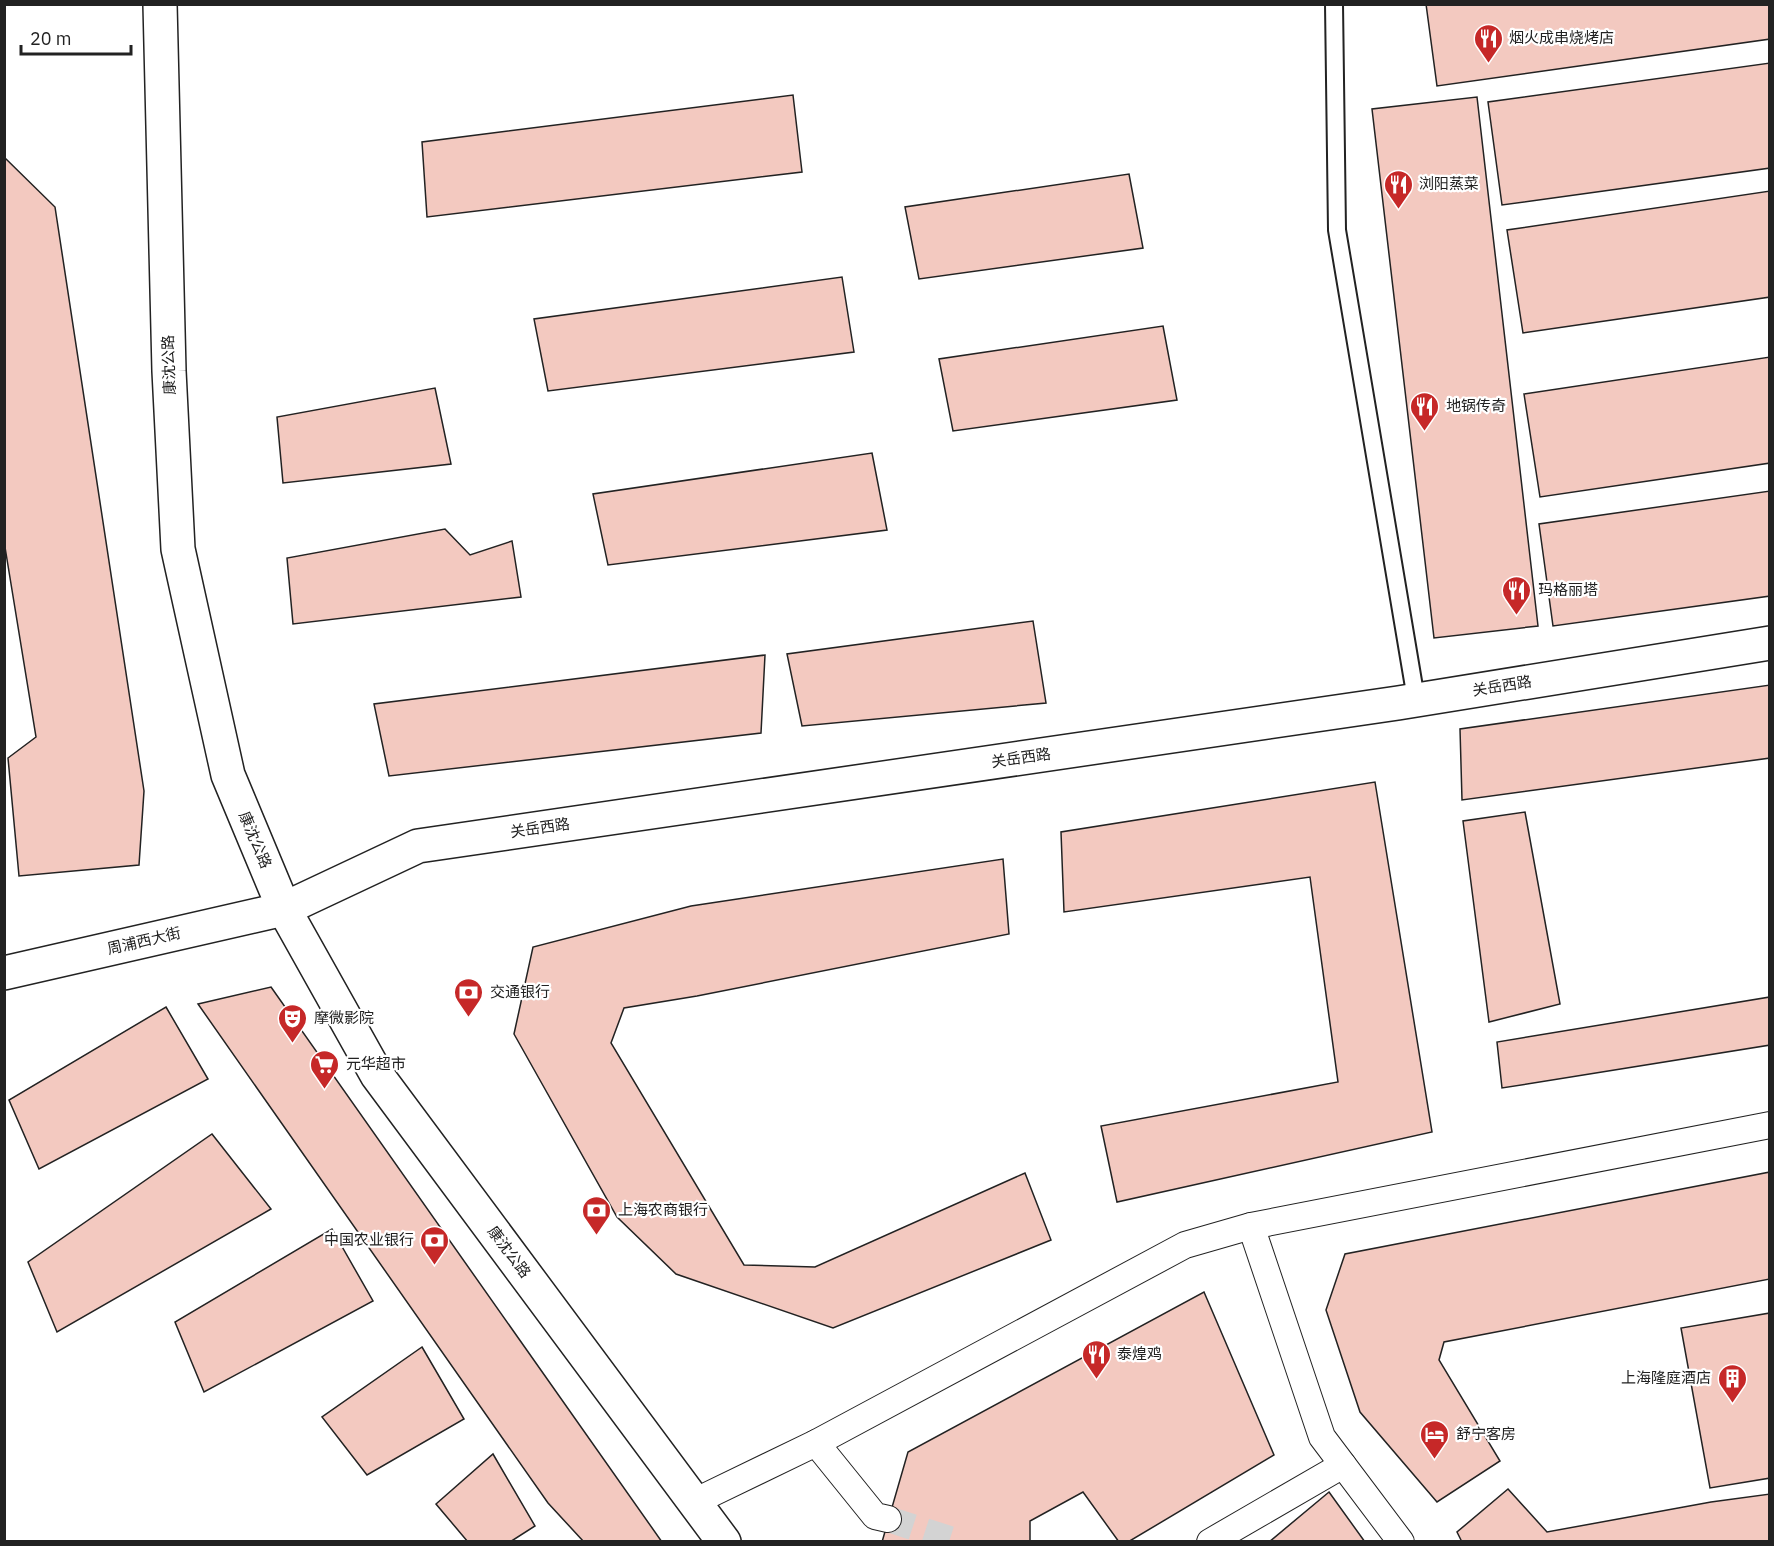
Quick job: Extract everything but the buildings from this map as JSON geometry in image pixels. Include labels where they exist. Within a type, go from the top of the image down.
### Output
[{"type":"street","name":"康沈公路","points":[[160,4],[169,371],[178,549],[228,775],[284,909],[377,1075],[724,1542]]},
{"type":"street","name":"关岳西路","points":[[284,909],[418,846],[1416,699],[1770,643]]},
{"type":"street","name":"周浦西大街","points":[[4,974],[284,909]]},
{"type":"street","points":[[694,1502],[816,1443],[1185,1245],[1251,1226],[1770,1125]]},
{"type":"street","points":[[1251,1226],[1322,1437],[1401,1542]]},
{"type":"street","points":[[816,1443],[875,1516],[888,1519]]},
{"type":"street","points":[[1210,1542],[1343,1465]]},
{"type":"lane","points":[[1334,4],[1337,230],[1416,699]]},
{"type":"tunnel","points":[[888,1519],[959,1542]]},
{"type":"place","name":"烟火成串烧烤店","points":[[1488,64]]},
{"type":"place","name":"浏阳蒸菜","points":[[1398,210]]},
{"type":"place","name":"地锅传奇","points":[[1425,432]]},
{"type":"place","name":"玛格丽塔","points":[[1517,616]]},
{"type":"place","name":"交通银行","points":[[469,1018]]},
{"type":"place","name":"摩微影院","points":[[293,1044]]},
{"type":"place","name":"元华超市","points":[[325,1090]]},
{"type":"place","name":"上海农商银行","points":[[597,1236]]},
{"type":"place","name":"中国农业银行","points":[[435,1266]]},
{"type":"place","name":"泰煌鸡","points":[[1096,1380]]},
{"type":"place","name":"上海隆庭酒店","points":[[1732,1404]]},
{"type":"place","name":"舒宁客房","points":[[1435,1460]]}]
